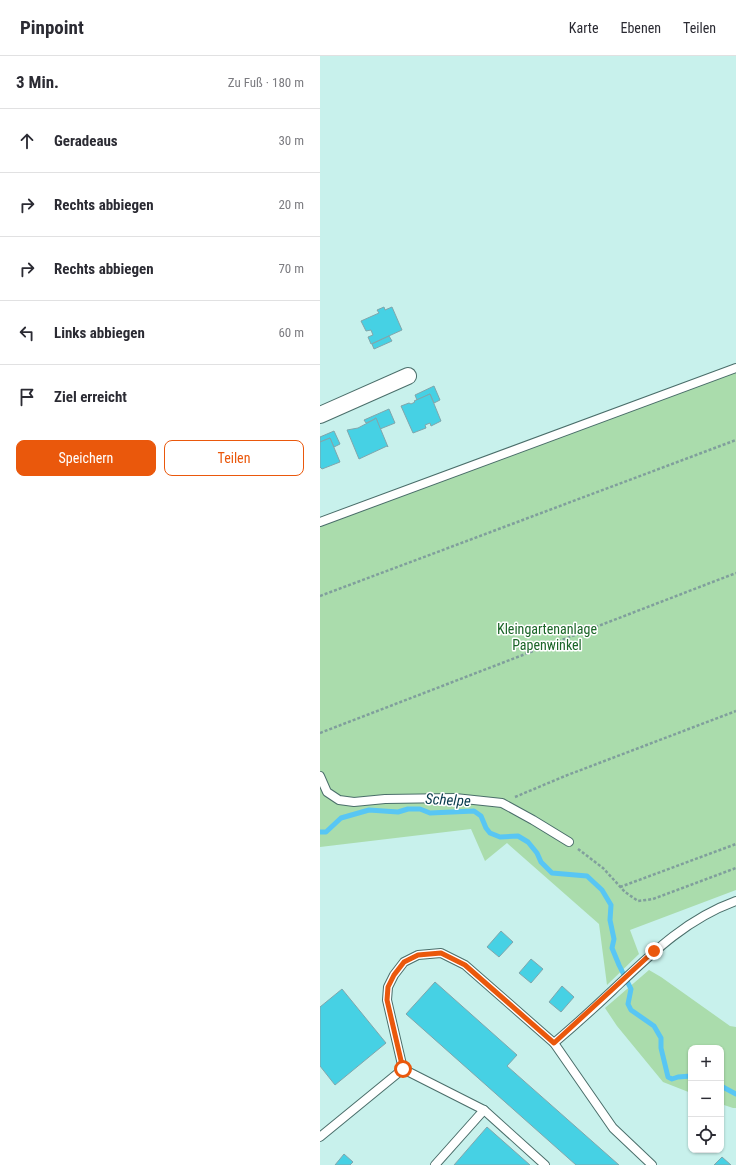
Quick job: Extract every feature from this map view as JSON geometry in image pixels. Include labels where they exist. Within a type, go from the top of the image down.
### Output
[{"type":"street","points":[[320,415],[408,376]]},
{"type":"lane","points":[[320,522],[736,368]]},
{"type":"lane","points":[[320,776],[327,792],[339,800],[354,802],[385,799],[455,798],[502,803],[534,820],[568,842]]},
{"type":"lane","points":[[554,1043],[654,951],[694,922],[724,905],[736,901]]},
{"type":"lane","points":[[403,1069],[387,1000],[388,987],[394,975],[404,962],[418,955],[441,953],[465,965],[554,1043],[613,1128],[652,1165]]},
{"type":"lane","points":[[403,1069],[484,1110],[545,1165]]},
{"type":"lane","points":[[320,1137],[403,1069]]},
{"type":"lane","points":[[435,1165],[484,1110]]},
{"type":"path","points":[[320,596],[736,440]]},
{"type":"path","points":[[320,733],[736,573]]},
{"type":"path","points":[[502,803],[564,776],[736,711]]},
{"type":"path","points":[[568,842],[603,868],[625,892],[638,901],[653,899],[736,868]]},
{"type":"path","points":[[620,887],[736,844]]},
{"type":"green space","name":"Kleingartenanlage Papenwinkel","points":[[736,368],[736,890],[630,930],[639,954],[607,985],[599,924],[507,843],[485,861],[471,829],[320,847],[320,525]]},
{"type":"green space","points":[[649,970],[730,1026],[736,1027],[736,1108],[724,1105],[724,1045],[688,1045],[688,1092],[663,1082],[617,1026],[605,1008]]},
{"type":"building","points":[[384,307],[385,310],[392,307],[402,330],[371,344],[368,337],[373,335],[371,330],[366,331],[361,321],[379,313],[377,310]]},
{"type":"building","points":[[389,336],[392,341],[374,349],[372,344]]},
{"type":"building","points":[[434,386],[440,400],[434,403],[430,394],[417,400],[415,395]]},
{"type":"building","points":[[430,394],[441,421],[431,426],[430,423],[425,425],[426,428],[413,433],[401,406],[409,403],[411,404],[415,402],[414,401]]},
{"type":"building","points":[[389,409],[395,423],[380,429],[376,418],[366,423],[364,420]]},
{"type":"building","points":[[375,418],[388,447],[387,446],[359,459],[347,430],[358,428]]},
{"type":"building","points":[[334,431],[340,444],[334,447],[330,438],[320,442],[320,437]]},
{"type":"building","points":[[330,438],[340,462],[322,469],[320,467],[320,442]]},
{"type":"building","points":[[501,931],[513,942],[499,957],[487,947]]},
{"type":"building","points":[[531,959],[543,969],[531,983],[519,973]]},
{"type":"building","points":[[435,982],[517,1055],[507,1066],[619,1165],[576,1165],[406,1014]]},
{"type":"building","points":[[562,986],[574,997],[561,1012],[549,1002]]},
{"type":"building","points":[[342,989],[386,1043],[335,1085],[320,1066],[320,1007]]},
{"type":"building","points":[[487,1127],[530,1165],[454,1165]]},
{"type":"building","points":[[344,1154],[353,1162],[350,1165],[335,1165]]},
{"type":"building","points":[[722,1157],[731,1165],[714,1165]]},
{"type":"waterway","name":"Schelpe","points":[[320,832],[326,832],[341,818],[369,810],[398,812],[408,809],[420,809],[430,813],[474,811],[481,816],[490,833],[500,837],[518,836],[528,842],[537,853],[541,862],[552,873],[587,876],[602,890],[611,905],[610,920],[614,939],[612,948],[631,989],[628,1004],[631,1010],[654,1026],[661,1038],[661,1048],[668,1077],[672,1079],[688,1076]]},
{"type":"waterway","name":"Schelpe","points":[[724,1088],[736,1094]]},
{"type":"route","points":[[403,1069],[387,1000],[388,987],[394,975],[404,962],[418,955],[441,953],[465,965],[554,1043],[654,951]]}]
